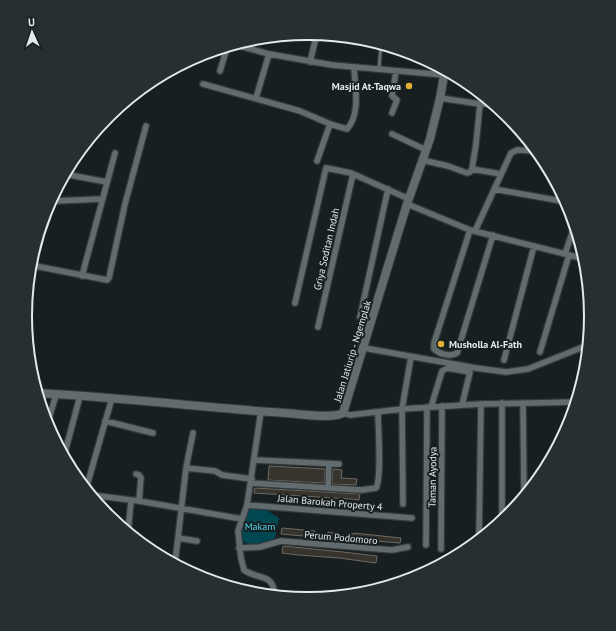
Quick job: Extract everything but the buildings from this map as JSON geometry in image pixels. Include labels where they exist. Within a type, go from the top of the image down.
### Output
[{"type":"street","points":[[310,62],[315,40]]},
{"type":"street","points":[[244,47],[310,62],[354,68],[438,72]]},
{"type":"street","points":[[220,71],[226,52]]},
{"type":"street","points":[[256,98],[269,54]]},
{"type":"street","points":[[203,84],[300,111],[330,124],[347,129],[353,117],[355,97],[354,68]]},
{"type":"street","points":[[392,113],[397,103],[397,100],[392,96],[396,71]]},
{"type":"street","name":"Jalan Jatiurip - Ngemplak","points":[[44,394],[112,398],[261,411],[329,415],[344,413],[408,202],[433,128],[444,75]]},
{"type":"street","points":[[440,98],[480,104],[483,103]]},
{"type":"street","points":[[422,160],[448,166],[467,173],[470,172],[472,168],[479,124],[480,104]]},
{"type":"street","points":[[317,161],[330,124]]},
{"type":"street","points":[[36,266],[82,276],[107,280],[109,278],[125,204],[146,126]]},
{"type":"street","points":[[392,134],[426,150]]},
{"type":"street","points":[[493,235],[457,353],[453,355],[438,352],[434,349],[434,343],[472,230],[511,153],[514,150],[529,151]]},
{"type":"street","points":[[82,276],[115,154]]},
{"type":"street","points":[[295,303],[326,168],[353,174],[388,189],[408,202],[472,230],[578,257]]},
{"type":"street","points":[[472,168],[501,174]]},
{"type":"street","name":"Griya Soditan Indah","points":[[318,327],[353,174]]},
{"type":"street","points":[[70,175],[107,182]]},
{"type":"street","points":[[360,317],[388,189]]},
{"type":"street","points":[[494,189],[559,201]]},
{"type":"street","points":[[57,201],[102,199]]},
{"type":"street","points":[[540,352],[572,234]]},
{"type":"street","points":[[504,360],[534,246]]},
{"type":"street","points":[[365,343],[411,357],[506,372],[528,369],[582,347]]},
{"type":"street","points":[[403,504],[402,409],[411,357]]},
{"type":"street","points":[[426,545],[429,407],[442,371],[446,368],[470,372],[462,405]]},
{"type":"street","points":[[50,414],[56,395]]},
{"type":"street","points":[[66,448],[80,396]]},
{"type":"street","points":[[88,482],[112,398]]},
{"type":"street","points":[[344,413],[350,415],[402,409],[480,404],[570,402]]},
{"type":"street","points":[[502,403],[502,512]]},
{"type":"street","points":[[523,403],[524,488]]},
{"type":"street","points":[[478,532],[480,404]]},
{"type":"street","name":"Taman Ayodya","points":[[440,549],[442,406]]},
{"type":"street","points":[[261,411],[255,460],[247,504],[238,531],[239,548],[244,570],[269,580],[274,589]]},
{"type":"street","points":[[186,468],[215,471],[222,475],[251,481],[367,490],[376,488],[378,485],[378,412]]},
{"type":"street","points":[[105,421],[153,433]]},
{"type":"street","points":[[176,558],[186,468],[194,433]]},
{"type":"street","points":[[255,460],[338,464]]},
{"type":"street","points":[[328,487],[329,464]]},
{"type":"street","points":[[136,474],[141,478],[139,502]]},
{"type":"street","points":[[99,496],[242,519]]},
{"type":"street","points":[[129,525],[131,501]]},
{"type":"street","name":"Jalan Barokah Property 4","points":[[247,504],[412,518]]},
{"type":"street","points":[[178,538],[197,541]]},
{"type":"street","name":"Perum Podomoro","points":[[239,548],[260,547],[281,541],[392,550],[408,547]]},
{"type":"lane","points":[[379,69],[381,49]]},
{"type":"green space","name":"Makam","points":[[250,508],[265,509],[279,518],[275,538],[259,544],[242,542],[241,533],[243,524]]},
{"type":"place","name":"Masjid At-Taqwa","points":[[409,86]]},
{"type":"place","name":"Musholla Al-Fath","points":[[441,344]]}]
